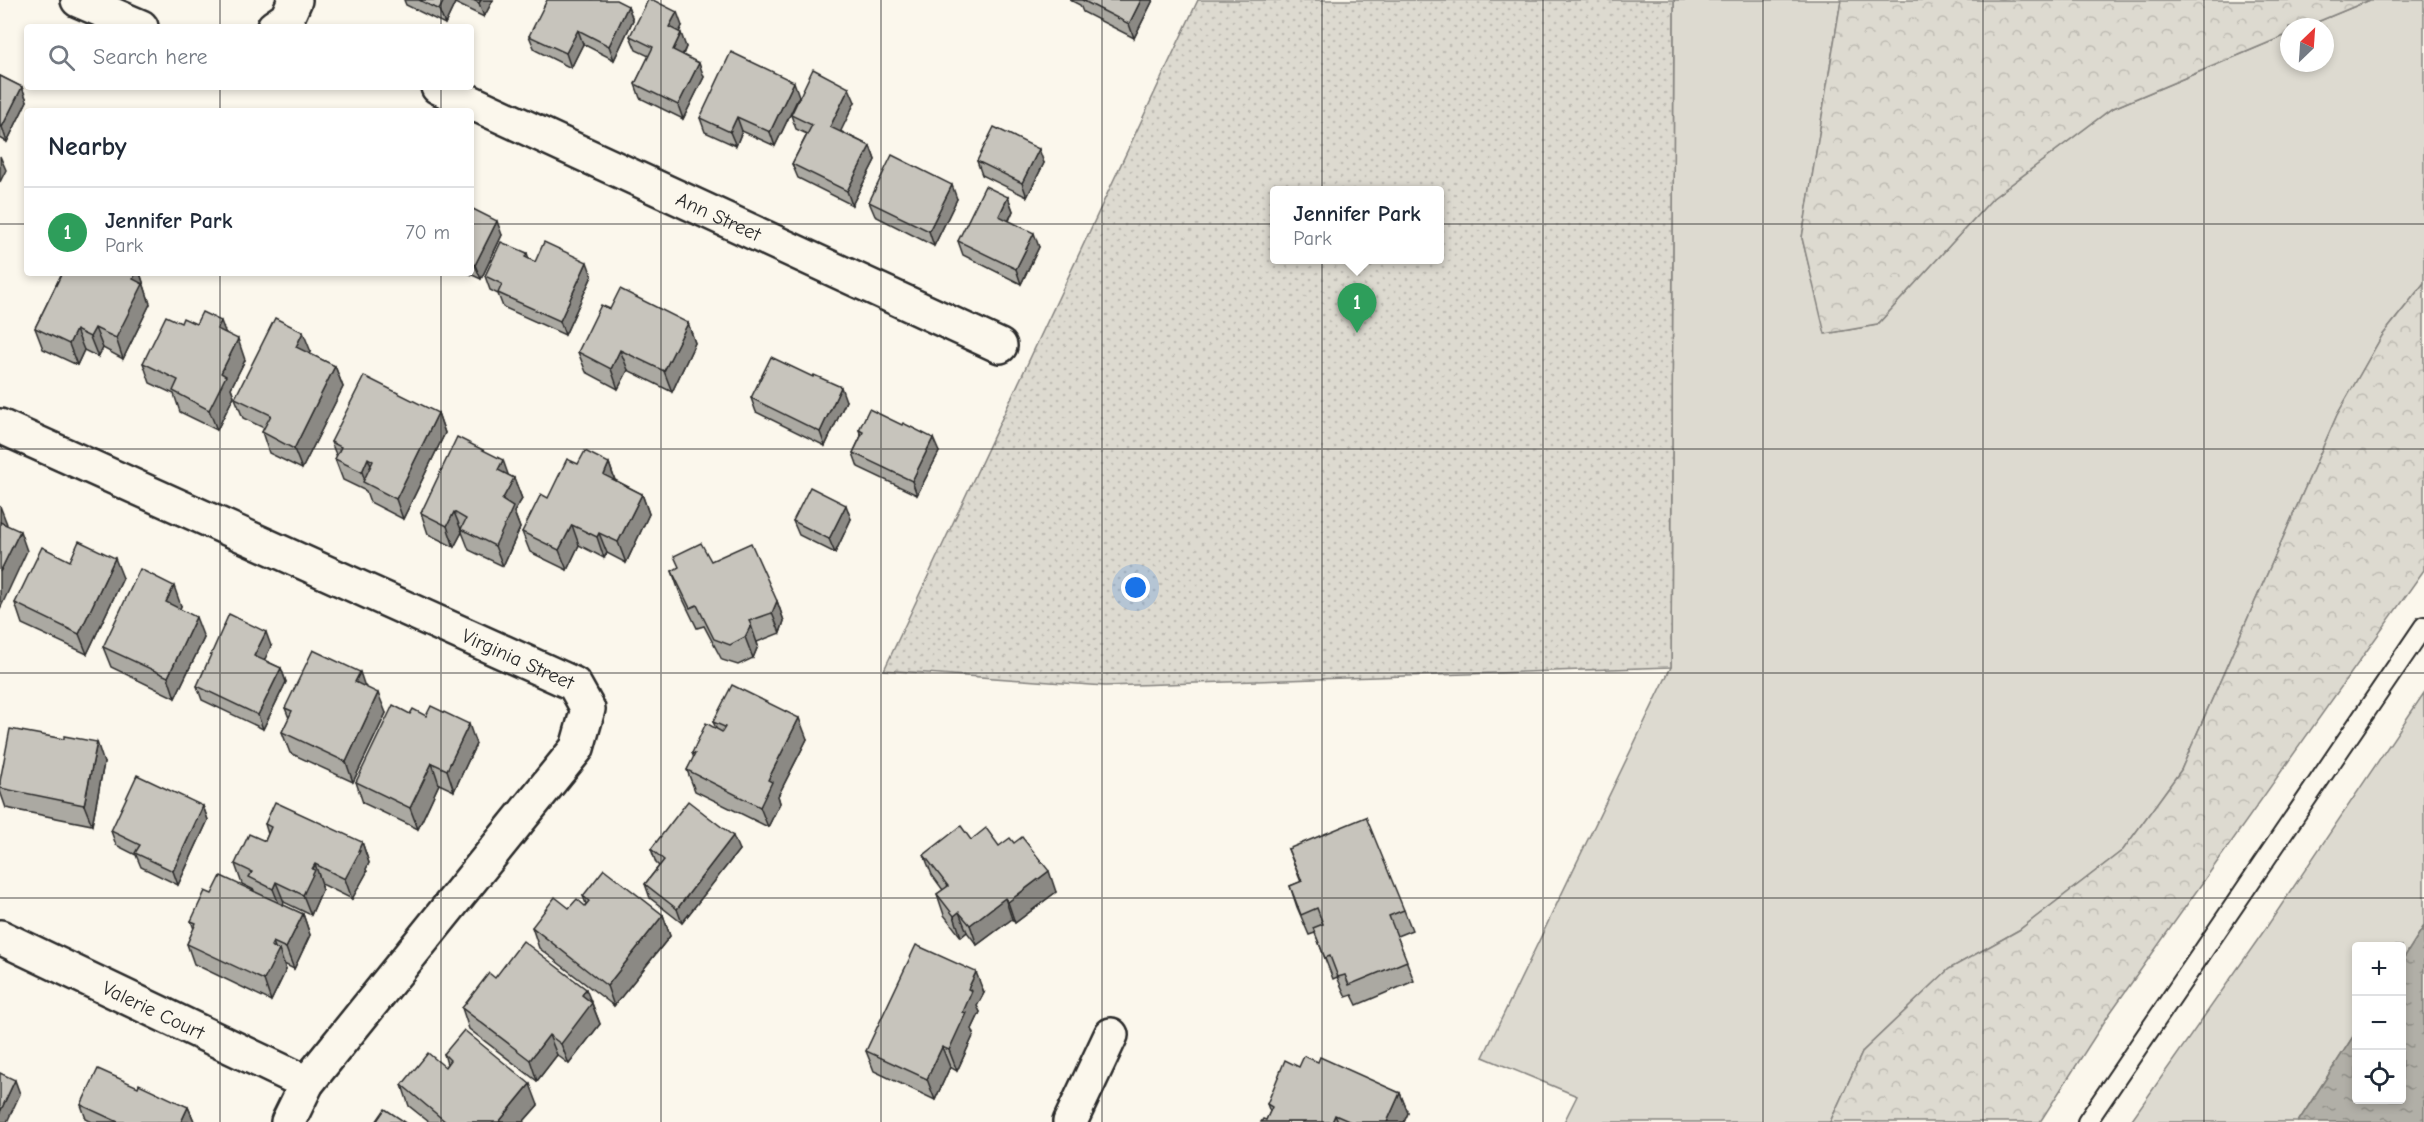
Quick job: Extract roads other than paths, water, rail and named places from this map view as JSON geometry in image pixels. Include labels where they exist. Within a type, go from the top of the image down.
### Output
[{"type":"street","points":[[78,0],[134,24]]},
{"type":"street","name":"Ann Street","points":[[445,90],[1000,346]]},
{"type":"street","name":"Virginia Street","points":[[0,426],[574,684],[588,709],[577,748],[307,1083],[288,1122]]},
{"type":"street","name":"Valerie Court","points":[[0,937],[307,1083]]},
{"type":"street","points":[[1070,1122],[1111,1035]]},
{"type":"lane","points":[[2087,1122],[2424,626]]},
{"type":"water","points":[[2424,926],[2424,1122],[2298,1122],[2352,1038],[2352,1104],[2406,1104],[2406,955]]},
{"type":"place","name":"Jennifer Park","points":[[1357,333]]}]
